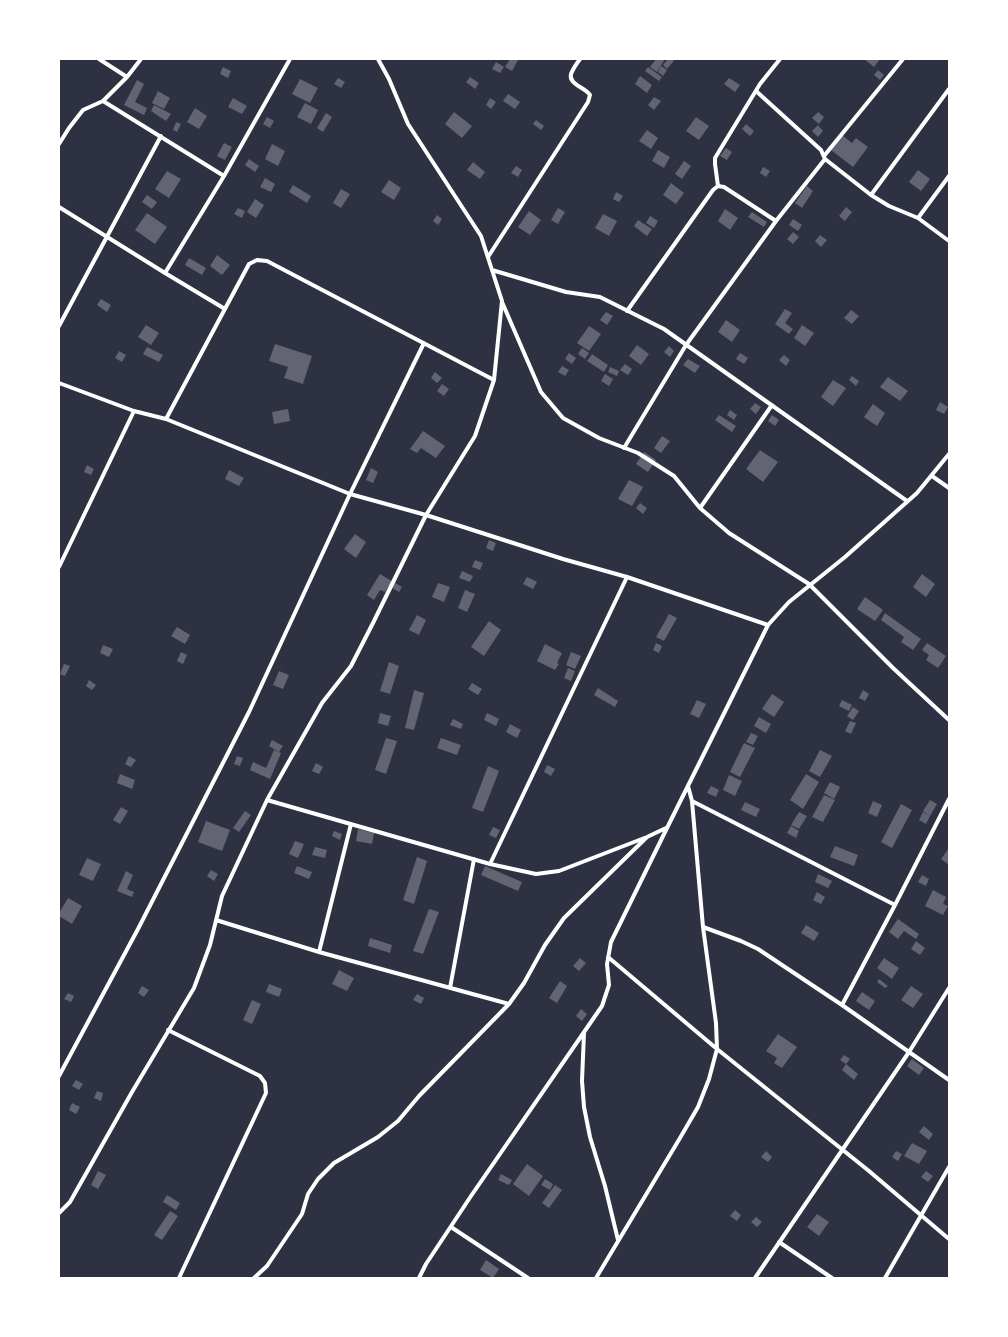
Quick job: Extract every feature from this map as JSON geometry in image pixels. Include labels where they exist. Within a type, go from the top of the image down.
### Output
[{"type":"street","points":[[98,59],[127,77]]},
{"type":"street","points":[[59,144],[83,110],[103,101],[127,77],[141,59]]},
{"type":"street","points":[[165,273],[224,176],[290,59]]},
{"type":"street","points":[[378,59],[389,79],[408,124],[481,236],[502,301],[541,392],[563,418],[599,438],[638,453],[674,476],[700,508],[728,534],[809,584],[892,668],[949,720]]},
{"type":"street","points":[[488,257],[588,102],[590,95],[588,91],[575,83],[571,74],[580,59]]},
{"type":"street","points":[[718,186],[715,158],[756,91],[780,59]]},
{"type":"street","points":[[624,448],[686,344],[824,157],[903,59]]},
{"type":"street","points":[[871,195],[949,88]]},
{"type":"street","points":[[756,91],[821,150],[824,157],[871,195],[889,206],[918,218],[949,241]]},
{"type":"street","points":[[103,101],[224,176]]},
{"type":"street","points":[[59,326],[161,136]]},
{"type":"street","points":[[918,218],[949,176]]},
{"type":"street","points":[[627,311],[713,190],[718,186],[724,187],[776,221]]},
{"type":"street","points":[[59,207],[224,309]]},
{"type":"street","points":[[166,419],[249,264],[257,260],[267,261],[494,380]]},
{"type":"street","points":[[492,270],[566,292],[600,297],[664,329],[907,501]]},
{"type":"street","points":[[59,1213],[70,1202],[168,1030],[194,988],[210,945],[222,896],[267,800],[322,703],[351,666],[426,514],[475,436],[494,380],[502,301]]},
{"type":"street","points":[[59,1076],[61,1068],[138,929],[249,712],[350,494],[424,343]]},
{"type":"street","points":[[59,383],[134,411],[166,419],[350,494],[426,514],[563,559],[627,577],[768,625]]},
{"type":"street","points":[[700,508],[772,405]]},
{"type":"street","points":[[59,568],[134,411]]},
{"type":"street","points":[[419,1278],[426,1264],[602,1006],[608,985],[607,964],[612,942],[666,828],[768,625],[789,602],[809,584],[845,557],[917,493],[949,454]]},
{"type":"street","points":[[932,476],[949,488]]},
{"type":"street","points":[[490,864],[627,577]]},
{"type":"street","points":[[596,1278],[698,1107],[709,1079],[717,1049],[716,1024],[703,927],[692,801],[688,786]]},
{"type":"street","points":[[267,800],[490,864],[536,874],[559,871],[647,837],[666,828]]},
{"type":"street","points":[[842,1005],[949,800]]},
{"type":"street","points":[[692,801],[895,906]]},
{"type":"street","points":[[319,952],[350,824]]},
{"type":"street","points":[[254,1278],[267,1266],[302,1214],[308,1194],[318,1179],[334,1163],[378,1137],[398,1121],[418,1096],[509,1004],[524,983],[545,945],[564,918],[647,837]]},
{"type":"street","points":[[450,988],[474,859]]},
{"type":"street","points":[[216,920],[319,952],[509,1004]]},
{"type":"street","points":[[703,927],[741,941],[758,950],[842,1005],[949,1080]]},
{"type":"street","points":[[608,957],[717,1049],[842,1149],[949,1239]]},
{"type":"street","points":[[755,1278],[909,1052],[949,988]]},
{"type":"street","points":[[944,996],[949,998]]},
{"type":"street","points":[[168,1030],[260,1076],[265,1083],[266,1093],[179,1278]]},
{"type":"street","points":[[584,1032],[582,1080],[584,1107],[590,1137],[605,1186],[618,1240]]},
{"type":"street","points":[[884,1278],[949,1167]]},
{"type":"street","points":[[451,1227],[526,1277]]},
{"type":"street","points":[[779,1242],[832,1278]]},
{"type":"building","points":[[510,59],[518,60],[512,71],[505,67]]},
{"type":"building","points":[[656,59],[665,59],[657,72],[650,67]]},
{"type":"building","points":[[668,59],[674,61],[667,69],[663,65]]},
{"type":"building","points":[[864,59],[880,59],[874,67]]},
{"type":"building","points":[[496,62],[504,67],[500,73],[492,69]]},
{"type":"building","points":[[661,66],[667,70],[663,76],[658,72]]},
{"type":"building","points":[[223,67],[231,71],[228,78],[220,74]]},
{"type":"building","points":[[648,67],[662,77],[659,81],[645,71]]},
{"type":"building","points":[[878,70],[884,75],[880,80],[874,75]]},
{"type":"building","points":[[640,76],[652,85],[647,93],[635,84]]},
{"type":"building","points":[[470,77],[479,83],[475,89],[466,82]]},
{"type":"building","points":[[338,78],[345,82],[341,88],[334,84]]},
{"type":"building","points":[[729,78],[740,85],[735,92],[724,84]]},
{"type":"building","points":[[300,79],[318,88],[310,103],[292,94]]},
{"type":"building","points":[[137,80],[144,84],[135,102],[147,108],[144,115],[124,105]]},
{"type":"building","points":[[158,91],[170,98],[164,109],[152,103]]},
{"type":"building","points":[[508,94],[520,102],[515,109],[503,101]]},
{"type":"building","points":[[654,97],[661,101],[654,110],[648,105]]},
{"type":"building","points":[[233,98],[247,106],[242,114],[228,107]]},
{"type":"building","points":[[490,98],[496,102],[491,109],[486,105]]},
{"type":"building","points":[[305,103],[318,110],[311,124],[297,117]]},
{"type":"building","points":[[154,105],[171,114],[166,121],[151,111]]},
{"type":"building","points":[[195,108],[207,116],[199,129],[187,122]]},
{"type":"building","points":[[454,112],[472,126],[462,138],[445,124]]},
{"type":"building","points":[[818,112],[824,117],[819,124],[812,118]]},
{"type":"building","points":[[326,113],[332,117],[323,132],[317,128]]},
{"type":"building","points":[[267,117],[274,121],[270,128],[263,124]]},
{"type":"building","points":[[696,117],[709,126],[699,140],[686,131]]},
{"type":"building","points":[[536,120],[544,126],[541,130],[533,124]]},
{"type":"building","points":[[176,122],[181,124],[177,132],[173,130]]},
{"type":"building","points":[[746,124],[754,131],[750,136],[742,129]]},
{"type":"building","points":[[818,125],[823,131],[818,137],[812,131]]},
{"type":"building","points":[[647,130],[658,138],[651,149],[639,141]]},
{"type":"building","points":[[842,135],[852,143],[856,138],[868,147],[853,167],[831,150]]},
{"type":"building","points":[[224,143],[232,147],[225,160],[217,156]]},
{"type":"building","points":[[272,144],[285,151],[278,166],[265,159]]},
{"type":"building","points":[[726,148],[732,152],[727,160],[720,156]]},
{"type":"building","points":[[658,150],[670,157],[664,168],[652,161]]},
{"type":"building","points":[[249,159],[259,166],[255,172],[245,165]]},
{"type":"building","points":[[684,161],[691,166],[682,179],[675,174]]},
{"type":"building","points":[[473,162],[485,172],[480,179],[467,170]]},
{"type":"building","points":[[516,166],[522,170],[518,177],[511,173]]},
{"type":"building","points":[[763,167],[770,171],[766,177],[760,173]]},
{"type":"building","points":[[918,170],[930,179],[921,191],[909,182]]},
{"type":"building","points":[[167,171],[181,179],[169,198],[155,189]]},
{"type":"building","points":[[265,178],[275,184],[271,192],[260,187]]},
{"type":"building","points":[[389,180],[401,188],[394,200],[381,192]]},
{"type":"building","points":[[671,183],[684,193],[676,204],[663,195]]},
{"type":"building","points":[[293,185],[311,196],[307,203],[289,192]]},
{"type":"building","points":[[807,186],[813,191],[802,208],[795,203]]},
{"type":"building","points":[[341,189],[350,194],[341,208],[333,203]]},
{"type":"building","points":[[616,192],[623,196],[619,202],[613,199]]},
{"type":"building","points":[[147,195],[157,202],[152,209],[142,202]]},
{"type":"building","points":[[255,199],[264,205],[256,218],[247,212]]},
{"type":"building","points":[[846,207],[852,212],[845,221],[839,216]]},
{"type":"building","points":[[238,208],[245,211],[242,218],[234,214]]},
{"type":"building","points":[[558,208],[565,212],[558,224],[551,220]]},
{"type":"building","points":[[725,209],[738,218],[730,230],[718,221]]},
{"type":"building","points":[[529,211],[541,220],[530,235],[518,227]]},
{"type":"building","points":[[752,212],[767,222],[764,227],[748,217]]},
{"type":"building","points":[[147,213],[167,227],[155,244],[135,230]]},
{"type":"building","points":[[603,214],[617,221],[609,236],[595,228]]},
{"type":"building","points":[[437,215],[442,219],[438,225],[433,221]]},
{"type":"building","points":[[650,216],[658,221],[654,228],[646,223]]},
{"type":"building","points":[[793,219],[802,225],[798,231],[789,225]]},
{"type":"building","points":[[638,220],[652,229],[647,236],[634,226]]},
{"type":"building","points":[[793,232],[799,237],[793,244],[787,239]]},
{"type":"building","points":[[820,235],[827,240],[821,247],[815,241]]},
{"type":"building","points":[[217,255],[230,265],[222,275],[210,266]]},
{"type":"building","points":[[189,258],[206,268],[202,275],[185,265]]},
{"type":"building","points":[[101,299],[111,305],[107,312],[97,305]]},
{"type":"building","points":[[785,309],[792,313],[785,323],[793,329],[789,334],[775,324]]},
{"type":"building","points":[[851,310],[859,316],[852,324],[844,318]]},
{"type":"building","points":[[606,312],[613,316],[607,325],[600,320]]},
{"type":"building","points":[[726,320],[740,330],[732,342],[718,332]]},
{"type":"building","points":[[146,325],[159,333],[151,345],[138,337]]},
{"type":"building","points":[[802,325],[814,333],[805,346],[794,338]]},
{"type":"building","points":[[589,326],[601,334],[589,351],[577,343]]},
{"type":"building","points":[[275,344],[312,356],[303,384],[284,378],[288,367],[269,361]]},
{"type":"building","points":[[637,345],[649,354],[641,365],[629,356]]},
{"type":"building","points":[[669,346],[674,351],[670,357],[664,352]]},
{"type":"building","points":[[147,347],[163,355],[159,362],[143,354]]},
{"type":"building","points":[[582,348],[589,353],[585,359],[578,354]]},
{"type":"building","points":[[119,351],[126,355],[122,362],[115,358]]},
{"type":"building","points":[[569,353],[576,358],[572,364],[565,359]]},
{"type":"building","points":[[740,353],[748,358],[744,364],[736,359]]},
{"type":"building","points":[[592,354],[608,365],[604,372],[587,361]]},
{"type":"building","points":[[784,355],[790,360],[786,366],[779,360]]},
{"type":"building","points":[[688,359],[700,366],[695,373],[683,365]]},
{"type":"building","points":[[625,364],[632,369],[628,375],[620,370]]},
{"type":"building","points":[[562,366],[569,370],[565,376],[558,372]]},
{"type":"building","points":[[610,367],[619,371],[617,376],[608,372]]},
{"type":"building","points":[[435,372],[442,378],[437,383],[431,378]]},
{"type":"building","points":[[605,374],[613,379],[609,386],[601,381]]},
{"type":"building","points":[[852,376],[859,381],[856,386],[849,380]]},
{"type":"building","points":[[888,377],[908,391],[900,401],[880,387]]},
{"type":"building","points":[[833,380],[846,388],[833,406],[821,397]]},
{"type":"building","points":[[442,384],[449,389],[444,396],[437,391]]},
{"type":"building","points":[[940,402],[948,407],[944,414],[936,410]]},
{"type":"building","points":[[755,403],[761,407],[756,414],[750,409]]},
{"type":"building","points":[[873,404],[885,413],[877,426],[864,417]]},
{"type":"building","points":[[288,409],[290,421],[274,424],[272,412]]},
{"type":"building","points":[[730,410],[737,415],[734,420],[727,415]]},
{"type":"building","points":[[719,415],[736,426],[732,432],[715,420]]},
{"type":"building","points":[[772,415],[779,420],[775,426],[768,421]]},
{"type":"building","points":[[423,431],[445,446],[436,458],[421,448],[417,453],[410,449]]},
{"type":"building","points":[[662,436],[670,441],[661,453],[654,448]]},
{"type":"building","points":[[760,450],[778,462],[763,482],[746,469]]},
{"type":"building","points":[[644,452],[656,460],[648,472],[636,464]]},
{"type":"building","points":[[87,465],[94,469],[91,475],[84,472]]},
{"type":"building","points":[[371,468],[378,472],[373,483],[366,480]]},
{"type":"building","points":[[229,470],[244,478],[239,486],[225,479]]},
{"type":"building","points":[[629,480],[643,487],[632,506],[618,499]]},
{"type":"building","points":[[640,503],[647,508],[643,514],[636,508]]},
{"type":"building","points":[[355,534],[366,542],[356,558],[344,549]]},
{"type":"building","points":[[489,540],[496,543],[493,551],[486,548]]},
{"type":"building","points":[[475,560],[483,563],[480,570],[472,567]]},
{"type":"building","points":[[462,571],[473,576],[470,582],[459,578]]},
{"type":"building","points":[[380,574],[402,587],[399,592],[389,586],[385,592],[380,590],[374,600],[367,595]]},
{"type":"building","points":[[922,574],[935,584],[926,597],[913,587]]},
{"type":"building","points":[[527,577],[537,582],[533,589],[523,584]]},
{"type":"building","points":[[438,583],[450,587],[444,602],[432,597]]},
{"type":"building","points":[[465,590],[475,594],[467,612],[458,608]]},
{"type":"building","points":[[865,597],[883,610],[875,621],[857,609]]},
{"type":"building","points":[[885,613],[921,639],[913,650],[901,642],[904,637],[881,620]]},
{"type":"building","points":[[669,614],[677,618],[664,641],[656,637]]},
{"type":"building","points":[[417,615],[426,620],[419,635],[409,630]]},
{"type":"building","points":[[489,621],[501,630],[484,656],[471,647]]},
{"type":"building","points":[[177,627],[190,635],[185,644],[171,636]]},
{"type":"building","points":[[656,643],[662,646],[659,653],[653,650]]},
{"type":"building","points":[[927,643],[946,656],[938,668],[926,660],[929,655],[922,650]]},
{"type":"building","points":[[545,644],[562,653],[557,663],[559,664],[555,670],[537,661]]},
{"type":"building","points":[[103,645],[113,649],[109,657],[100,653]]},
{"type":"building","points":[[181,652],[187,655],[183,664],[177,661]]},
{"type":"building","points":[[571,652],[581,656],[575,669],[566,665]]},
{"type":"building","points":[[389,662],[399,666],[390,694],[380,691]]},
{"type":"building","points":[[64,664],[70,666],[65,676],[60,674]]},
{"type":"building","points":[[568,668],[575,671],[571,681],[564,678]]},
{"type":"building","points":[[279,671],[289,675],[283,689],[273,685]]},
{"type":"building","points":[[89,680],[96,685],[92,690],[86,686]]},
{"type":"building","points":[[472,683],[482,689],[478,695],[468,689]]},
{"type":"building","points":[[598,688],[618,701],[615,707],[594,695]]},
{"type":"building","points":[[414,690],[424,693],[414,730],[405,728]]},
{"type":"building","points":[[863,690],[869,694],[865,701],[859,698]]},
{"type":"building","points":[[772,694],[784,702],[774,717],[762,709]]},
{"type":"building","points":[[697,700],[706,704],[699,718],[690,714]]},
{"type":"building","points":[[842,700],[852,705],[849,711],[839,706]]},
{"type":"building","points":[[853,707],[859,711],[853,720],[847,716]]},
{"type":"building","points":[[380,713],[391,716],[388,726],[378,723]]},
{"type":"building","points":[[487,713],[499,719],[496,726],[484,720]]},
{"type":"building","points":[[759,717],[771,724],[766,733],[754,726]]},
{"type":"building","points":[[453,719],[463,724],[461,729],[450,725]]},
{"type":"building","points":[[850,721],[856,723],[851,734],[845,731]]},
{"type":"building","points":[[510,724],[521,730],[517,738],[506,732]]},
{"type":"building","points":[[751,733],[758,736],[753,745],[746,742]]},
{"type":"building","points":[[386,738],[397,741],[386,774],[375,770]]},
{"type":"building","points":[[441,738],[461,745],[457,755],[437,748]]},
{"type":"building","points":[[272,740],[283,746],[279,752],[269,746]]},
{"type":"building","points":[[744,743],[755,748],[740,777],[730,772]]},
{"type":"building","points":[[274,750],[281,753],[270,779],[250,770],[253,762],[266,768]]},
{"type":"building","points":[[820,750],[832,756],[820,777],[809,771]]},
{"type":"building","points":[[129,756],[136,760],[131,767],[125,764]]},
{"type":"building","points":[[237,756],[243,758],[240,766],[234,764]]},
{"type":"building","points":[[316,763],[323,767],[319,774],[312,771]]},
{"type":"building","points":[[547,765],[555,769],[551,776],[544,772]]},
{"type":"building","points":[[488,766],[499,771],[483,812],[472,808]]},
{"type":"building","points":[[120,774],[135,780],[132,789],[117,783]]},
{"type":"building","points":[[806,774],[819,782],[803,809],[790,800]]},
{"type":"building","points":[[729,775],[742,781],[735,796],[723,790]]},
{"type":"building","points":[[830,782],[840,787],[834,799],[824,793]]},
{"type":"building","points":[[711,786],[719,790],[716,797],[707,793]]},
{"type":"building","points":[[824,795],[835,800],[823,822],[812,817]]},
{"type":"building","points":[[930,800],[937,804],[930,816],[923,811]]},
{"type":"building","points":[[873,801],[882,805],[877,817],[868,813]]},
{"type":"building","points":[[745,802],[760,809],[756,817],[741,810]]},
{"type":"building","points":[[901,804],[912,810],[892,848],[881,842]]},
{"type":"building","points":[[121,807],[128,811],[120,824],[113,820]]},
{"type":"building","points":[[245,811],[251,815],[239,832],[233,828]]},
{"type":"building","points":[[799,812],[807,816],[799,829],[791,825]]},
{"type":"building","points":[[923,812],[930,816],[926,824],[919,820]]},
{"type":"building","points":[[206,821],[230,830],[222,851],[198,842]]},
{"type":"building","points":[[791,826],[799,831],[796,838],[787,833]]},
{"type":"building","points":[[493,827],[500,830],[496,838],[489,835]]},
{"type":"building","points":[[358,829],[374,833],[372,844],[356,841]]},
{"type":"building","points":[[334,831],[342,834],[340,840],[332,836]]},
{"type":"building","points":[[295,841],[304,844],[298,858],[289,854]]},
{"type":"building","points":[[835,846],[858,855],[854,866],[830,857]]},
{"type":"building","points":[[315,847],[327,850],[325,858],[312,855]]},
{"type":"building","points":[[949,848],[949,865],[941,859]]},
{"type":"building","points":[[417,857],[427,861],[414,904],[403,900]]},
{"type":"building","points":[[87,858],[101,864],[93,881],[79,875]]},
{"type":"building","points":[[297,866],[312,872],[309,879],[294,873]]},
{"type":"building","points":[[485,866],[522,882],[518,891],[481,875]]},
{"type":"building","points":[[211,870],[218,874],[214,881],[207,876]]},
{"type":"building","points":[[126,871],[133,875],[127,889],[134,892],[132,897],[117,891]]},
{"type":"building","points":[[818,874],[832,881],[828,888],[815,882]]},
{"type":"building","points":[[922,875],[929,879],[926,886],[918,882]]},
{"type":"building","points":[[933,890],[946,897],[943,904],[948,906],[943,915],[925,906]]},
{"type":"building","points":[[817,892],[825,897],[821,904],[813,900]]},
{"type":"building","points":[[68,898],[82,906],[72,924],[59,916],[59,913]]},
{"type":"building","points":[[429,909],[439,912],[423,954],[413,951]]},
{"type":"building","points":[[898,919],[919,934],[916,939],[904,931],[898,939],[889,932]]},
{"type":"building","points":[[806,925],[819,933],[814,941],[801,933]]},
{"type":"building","points":[[370,938],[392,945],[390,953],[368,946]]},
{"type":"building","points":[[916,941],[925,948],[920,955],[911,949]]},
{"type":"building","points":[[580,958],[586,963],[579,971],[573,966]]},
{"type":"building","points":[[884,958],[899,968],[892,979],[877,968]]},
{"type":"building","points":[[339,970],[354,978],[347,991],[332,984]]},
{"type":"building","points":[[879,979],[888,986],[885,988],[877,982]]},
{"type":"building","points":[[560,981],[567,986],[557,1003],[549,998]]},
{"type":"building","points":[[269,984],[282,989],[279,997],[266,992]]},
{"type":"building","points":[[142,986],[149,990],[144,997],[138,993]]},
{"type":"building","points":[[911,986],[923,994],[913,1008],[901,1000]]},
{"type":"building","points":[[862,992],[875,1001],[869,1010],[856,1001]]},
{"type":"building","points":[[68,993],[74,996],[71,1002],[64,999]]},
{"type":"building","points":[[417,994],[424,998],[421,1004],[413,1000]]},
{"type":"building","points":[[252,1000],[261,1004],[252,1024],[243,1020]]},
{"type":"building","points":[[581,1009],[587,1014],[582,1021],[576,1016]]},
{"type":"building","points":[[778,1034],[797,1047],[782,1068],[774,1063],[777,1058],[766,1051]]},
{"type":"building","points":[[844,1055],[850,1059],[846,1064],[840,1060]]},
{"type":"building","points":[[912,1059],[924,1068],[919,1075],[907,1066]]},
{"type":"building","points":[[846,1064],[858,1074],[854,1080],[842,1070]]},
{"type":"building","points":[[76,1080],[83,1084],[79,1090],[72,1086]]},
{"type":"building","points":[[97,1091],[103,1093],[101,1101],[94,1098]]},
{"type":"building","points":[[72,1103],[80,1107],[76,1114],[69,1110]]},
{"type":"building","points":[[924,1126],[933,1134],[929,1140],[919,1132]]},
{"type":"building","points":[[912,1143],[927,1151],[919,1164],[904,1156]]},
{"type":"building","points":[[766,1151],[772,1157],[768,1162],[761,1157]]},
{"type":"building","points":[[896,1151],[902,1154],[898,1161],[892,1157]]},
{"type":"building","points":[[527,1164],[543,1176],[529,1196],[513,1184]]},
{"type":"building","points":[[98,1171],[106,1175],[98,1189],[91,1185]]},
{"type":"building","points":[[926,1171],[933,1176],[928,1182],[921,1177]]},
{"type":"building","points":[[501,1174],[512,1180],[509,1185],[498,1180]]},
{"type":"building","points":[[545,1179],[553,1184],[550,1190],[541,1185]]},
{"type":"building","points":[[555,1185],[562,1190],[549,1208],[542,1203]]},
{"type":"building","points":[[167,1195],[180,1203],[176,1210],[163,1202]]},
{"type":"building","points":[[735,1210],[741,1215],[737,1221],[730,1216]]},
{"type":"building","points":[[170,1211],[178,1216],[162,1240],[154,1235]]},
{"type":"building","points":[[817,1214],[829,1222],[819,1236],[807,1227]]},
{"type":"building","points":[[756,1217],[762,1222],[757,1227],[751,1222]]},
{"type":"building","points":[[486,1260],[499,1269],[493,1278],[480,1270]]}]
